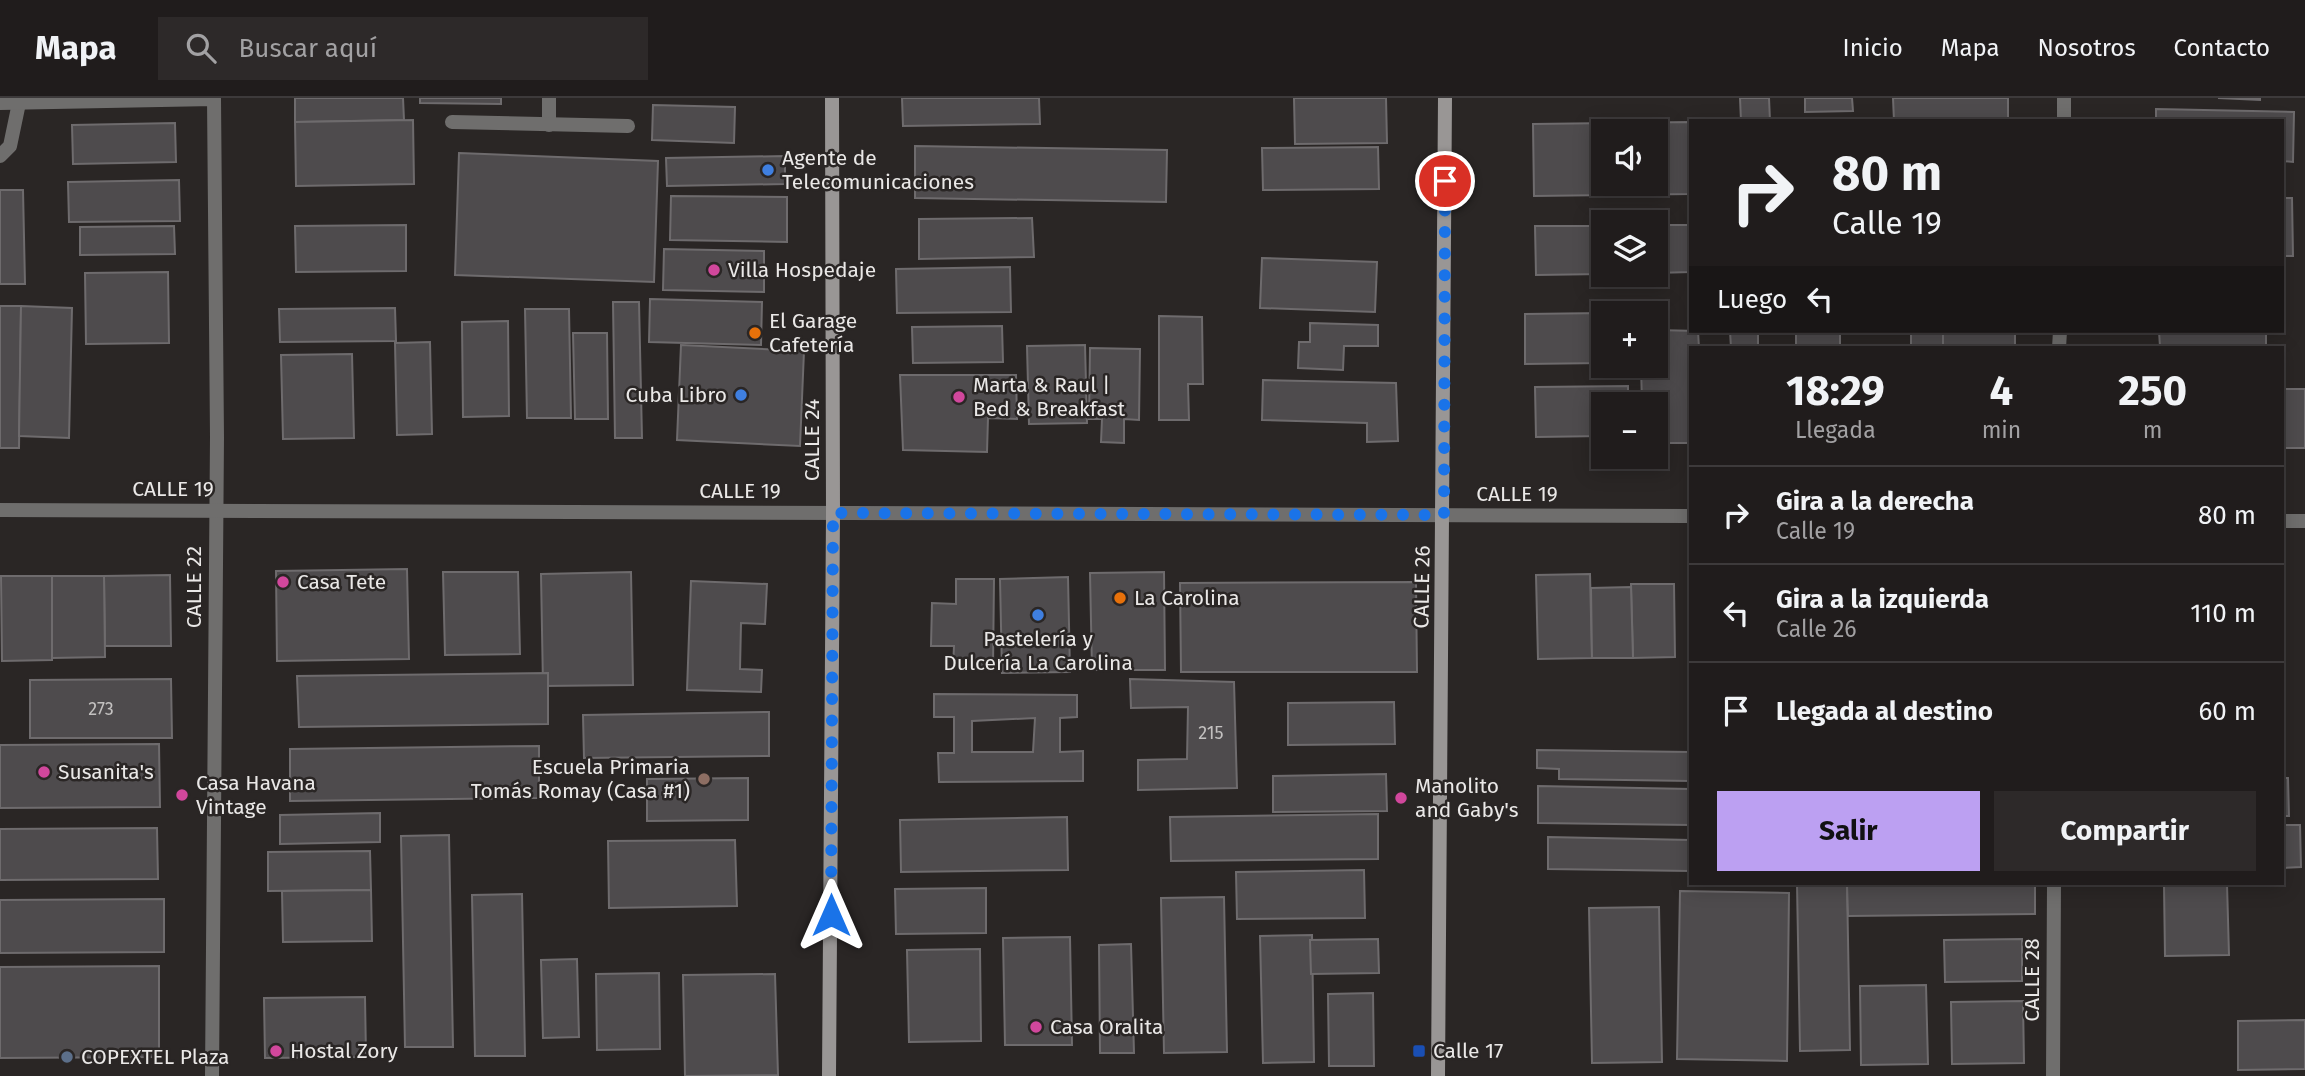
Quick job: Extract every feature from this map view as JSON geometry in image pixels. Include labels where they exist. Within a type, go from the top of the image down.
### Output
[{"type":"street","points":[[549,98],[549,125]]},
{"type":"street","name":"CALLE 24","points":[[830,1076],[832,98]]},
{"type":"street","name":"CALLE 26","points":[[1438,1076],[1445,98]]},
{"type":"street","points":[[2064,98],[2064,119]]},
{"type":"street","points":[[0,103],[214,99]]},
{"type":"street","name":"CALLE 22","points":[[212,1076],[217,305],[214,99]]},
{"type":"street","points":[[0,156],[10,146],[19,103]]},
{"type":"street","points":[[452,122],[628,126]]},
{"type":"street","name":"CALLE 19","points":[[0,510],[1689,516]]},
{"type":"street","points":[[2284,521],[2305,521]]},
{"type":"street","name":"CALLE 28","points":[[2053,1076],[2054,885]]},
{"type":"building","points":[[295,98],[403,98],[404,120],[295,122]]},
{"type":"building","points":[[420,98],[501,98],[501,104],[420,103]]},
{"type":"building","points":[[902,98],[1039,98],[1040,124],[903,126]]},
{"type":"building","points":[[1294,98],[1386,98],[1387,143],[1295,144]]},
{"type":"building","points":[[1740,98],[1769,98],[1770,119],[1741,119]]},
{"type":"building","points":[[1805,98],[1852,98],[1853,111],[1805,112]]},
{"type":"building","points":[[1893,98],[2008,98],[2008,119],[1894,119]]},
{"type":"building","points":[[2218,98],[2260,98],[2260,100]]},
{"type":"building","points":[[653,105],[735,107],[734,143],[652,140]]},
{"type":"building","points":[[2156,109],[2294,112],[2293,162],[2284,161],[2284,119],[2156,119]]},
{"type":"building","points":[[413,120],[414,184],[296,186],[295,122]]},
{"type":"building","points":[[1668,122],[1689,122],[1689,194],[1668,194]]},
{"type":"building","points":[[175,123],[176,162],[73,164],[72,125]]},
{"type":"building","points":[[1591,123],[1591,195],[1534,196],[1533,124]]},
{"type":"building","points":[[915,146],[1167,150],[1166,202],[915,198]]},
{"type":"building","points":[[1378,147],[1379,189],[1263,190],[1262,148]]},
{"type":"building","points":[[459,153],[658,161],[654,282],[455,275]]},
{"type":"building","points":[[785,156],[785,184],[667,186],[666,158]]},
{"type":"building","points":[[179,180],[180,221],[69,222],[68,182]]},
{"type":"building","points":[[0,190],[23,190],[25,284],[0,284]]},
{"type":"building","points":[[671,196],[787,197],[787,242],[670,240]]},
{"type":"building","points":[[2284,198],[2292,198],[2293,256],[2284,256]]},
{"type":"building","points":[[1032,218],[1034,257],[919,259],[919,219]]},
{"type":"building","points":[[406,225],[406,271],[296,272],[295,226]]},
{"type":"building","points":[[1668,225],[1689,225],[1689,272],[1668,273]]},
{"type":"building","points":[[174,226],[175,254],[80,255],[80,227]]},
{"type":"building","points":[[1535,226],[1591,226],[1591,274],[1536,275]]},
{"type":"building","name":"Villa Hospedaje","points":[[664,249],[764,251],[764,292],[663,290]]},
{"type":"building","points":[[1262,258],[1377,262],[1375,312],[1260,308]]},
{"type":"building","points":[[1010,267],[1011,312],[897,313],[896,269]]},
{"type":"building","points":[[168,272],[169,343],[86,344],[85,273]]},
{"type":"building","points":[[650,299],[762,302],[761,345],[649,342]]},
{"type":"building","points":[[613,302],[639,302],[642,438],[615,438]]},
{"type":"building","points":[[0,306],[21,306],[19,448],[0,448]]},
{"type":"building","points":[[21,306],[72,308],[69,438],[19,436]]},
{"type":"building","points":[[395,308],[396,341],[280,342],[279,309]]},
{"type":"building","points":[[525,309],[569,309],[571,418],[527,418]]},
{"type":"building","points":[[1591,313],[1591,363],[1525,364],[1525,314]]},
{"type":"building","points":[[1159,316],[1202,317],[1203,384],[1188,384],[1189,420],[1159,420]]},
{"type":"building","points":[[508,321],[509,416],[463,417],[462,322]]},
{"type":"building","points":[[1310,323],[1378,325],[1378,346],[1344,346],[1343,370],[1298,368],[1299,342],[1310,342]]},
{"type":"building","points":[[1002,326],[1003,362],[913,363],[912,327]]},
{"type":"building","points":[[1668,330],[1698,333],[1699,346],[1689,346],[1689,443],[1668,443],[1668,392],[1642,392],[1641,378],[1668,378]]},
{"type":"building","points":[[573,333],[607,333],[608,419],[575,419]]},
{"type":"building","points":[[1730,333],[1758,333],[1758,346],[1731,346]]},
{"type":"building","points":[[1796,333],[1840,333],[1840,346],[1796,346]]},
{"type":"building","points":[[1911,333],[1943,333],[1943,346],[1911,346]]},
{"type":"building","points":[[1943,333],[2015,333],[2015,345],[1943,346]]},
{"type":"building","points":[[2159,333],[2266,333],[2266,346],[2160,346]]},
{"type":"building","points":[[430,342],[432,434],[397,435],[395,343]]},
{"type":"building","name":"Cuba Libro","points":[[681,345],[804,351],[800,446],[677,440]]},
{"type":"building","points":[[1085,345],[1087,423],[1029,424],[1027,346]]},
{"type":"building","points":[[2013,345],[2013,346],[1943,346]]},
{"type":"building","points":[[1090,348],[1140,349],[1139,420],[1124,419],[1124,443],[1101,442],[1102,419],[1089,419]]},
{"type":"building","points":[[352,354],[354,438],[283,439],[281,355]]},
{"type":"building","name":"Marta & Raul | Bed & Breakfast","points":[[900,375],[1016,375],[1017,419],[988,418],[987,452],[903,450]]},
{"type":"building","points":[[1263,380],[1396,383],[1398,441],[1367,442],[1367,423],[1262,420]]},
{"type":"building","points":[[1628,386],[1628,392],[1591,392],[1591,436],[1536,437],[1535,387]]},
{"type":"building","points":[[2284,389],[2305,389],[2305,448],[2284,448]]},
{"type":"building","points":[[407,569],[409,659],[277,661],[276,571]]},
{"type":"building","points":[[443,572],[518,572],[520,654],[445,655]]},
{"type":"building","points":[[631,572],[633,685],[543,686],[541,574]]},
{"type":"building","points":[[1164,572],[1165,670],[1092,670],[1090,573]]},
{"type":"building","points":[[1590,574],[1592,658],[1538,659],[1536,575]]},
{"type":"building","points":[[170,575],[171,646],[105,646],[104,576]]},
{"type":"building","points":[[1,576],[52,576],[52,660],[2,661]]},
{"type":"building","points":[[52,576],[104,576],[105,657],[52,658]]},
{"type":"building","points":[[1068,577],[1070,672],[1002,673],[1000,579]]},
{"type":"building","points":[[956,579],[994,579],[993,668],[953,667],[954,646],[931,646],[932,603],[956,604]]},
{"type":"building","points":[[691,581],[767,584],[765,624],[741,623],[740,669],[762,670],[761,692],[687,690]]},
{"type":"building","points":[[1416,582],[1417,672],[1181,672],[1180,583]]},
{"type":"building","points":[[1631,584],[1674,584],[1675,657],[1633,658]]},
{"type":"building","points":[[1631,587],[1633,658],[1592,658],[1591,588]]},
{"type":"building","points":[[548,673],[548,724],[299,727],[297,676]]},
{"type":"building","points":[[171,679],[172,738],[30,738],[30,680]]},
{"type":"building","points":[[1130,679],[1234,682],[1237,788],[1138,790],[1138,760],[1187,759],[1188,707],[1131,708]]},
{"type":"building","points":[[934,694],[1077,695],[1077,717],[1060,718],[1060,752],[1083,751],[1083,781],[939,782],[938,753],[954,753],[954,717],[934,717]],"holes":[[[1035,718],[1033,752],[972,752],[972,721]]]},
{"type":"building","points":[[1394,702],[1395,744],[1288,745],[1288,703]]},
{"type":"building","points":[[769,712],[769,756],[584,758],[583,715]]},
{"type":"building","points":[[159,744],[160,807],[0,808],[0,745]]},
{"type":"building","points":[[539,746],[539,798],[290,801],[290,749]]},
{"type":"building","points":[[1537,750],[1689,752],[1689,781],[1559,779],[1559,769],[1537,768]]},
{"type":"building","points":[[1386,774],[1387,811],[1273,812],[1273,776]]},
{"type":"building","points":[[748,778],[748,820],[647,821],[647,779]]},
{"type":"building","points":[[2284,778],[2288,778],[2289,816],[2284,816]]},
{"type":"building","points":[[1538,786],[1689,789],[1689,825],[1538,823]]},
{"type":"building","points":[[380,813],[380,842],[280,844],[280,815]]},
{"type":"building","points":[[1378,814],[1378,859],[1171,861],[1170,817]]},
{"type":"building","points":[[1067,817],[1068,870],[901,872],[900,820]]},
{"type":"building","points":[[2284,825],[2300,825],[2301,867],[2284,868]]},
{"type":"building","points":[[157,828],[158,879],[0,880],[0,829]]},
{"type":"building","points":[[449,835],[453,1047],[405,1047],[401,836]]},
{"type":"building","points":[[1548,837],[1689,840],[1689,871],[1548,869]]},
{"type":"building","points":[[735,840],[737,906],[609,908],[608,841]]},
{"type":"building","points":[[370,851],[371,890],[268,891],[268,852]]},
{"type":"building","points":[[1364,870],[1365,918],[1237,919],[1236,872]]},
{"type":"building","points":[[1797,885],[1847,885],[1850,1050],[1800,1051]]},
{"type":"building","points":[[1847,885],[2035,885],[2035,914],[1848,916]]},
{"type":"building","points":[[2164,885],[2227,885],[2229,955],[2165,956]]},
{"type":"building","points":[[986,888],[986,933],[896,934],[895,889]]},
{"type":"building","points":[[371,890],[372,941],[283,942],[282,891]]},
{"type":"building","points":[[1680,891],[1789,893],[1787,1061],[1677,1059]]},
{"type":"building","points":[[522,894],[525,1056],[475,1056],[472,895]]},
{"type":"building","points":[[1224,897],[1227,1052],[1164,1053],[1161,898]]},
{"type":"building","points":[[164,899],[164,952],[0,953],[0,900]]},
{"type":"building","points":[[1659,907],[1662,1062],[1592,1063],[1589,908]]},
{"type":"building","points":[[1312,935],[1314,1062],[1263,1063],[1260,936]]},
{"type":"building","points":[[1070,937],[1072,1045],[1005,1045],[1003,938]]},
{"type":"building","points":[[1378,939],[1379,973],[1311,974],[1310,940]]},
{"type":"building","points":[[2022,939],[2022,981],[1945,982],[1944,940]]},
{"type":"building","points":[[1131,944],[1134,1053],[1100,1053],[1099,945]]},
{"type":"building","points":[[980,949],[981,1041],[909,1042],[907,950]]},
{"type":"building","points":[[577,959],[579,1037],[543,1038],[541,960]]},
{"type":"building","points":[[159,966],[159,1057],[0,1058],[0,967]]},
{"type":"building","points":[[659,973],[660,1049],[597,1050],[596,974]]},
{"type":"building","points":[[775,974],[778,1075],[685,1076],[683,975]]},
{"type":"building","points":[[1926,985],[1928,1064],[1861,1065],[1860,986]]},
{"type":"building","points":[[1373,993],[1374,1066],[1329,1066],[1328,994]]},
{"type":"building","points":[[365,997],[366,1057],[265,1058],[264,998]]},
{"type":"building","points":[[2023,1001],[2024,1063],[1952,1064],[1951,1002]]},
{"type":"building","points":[[2305,1020],[2305,1069],[2238,1070],[2238,1021]]},
{"type":"place","name":"Agente de Telecomunicaciones","points":[[768,170]]},
{"type":"place","name":"Villa Hospedaje","points":[[714,270]]},
{"type":"place","name":"El Garage Cafetería","points":[[755,333]]},
{"type":"place","name":"Cuba Libro","points":[[741,395]]},
{"type":"place","name":"Marta & Raul | Bed & Breakfast","points":[[959,397]]},
{"type":"place","name":"Casa Tete","points":[[283,582]]},
{"type":"place","name":"La Carolina","points":[[1120,598]]},
{"type":"place","name":"Pastelería y Dulcería La Carolina","points":[[1038,615]]},
{"type":"place","name":"Susanita's","points":[[44,772]]},
{"type":"place","name":"Escuela Primaria Tomás Romay (Casa #1)","points":[[704,779]]},
{"type":"place","name":"Casa Havana Vintage","points":[[182,795]]},
{"type":"place","name":"Manolito and Gaby's","points":[[1401,798]]},
{"type":"place","name":"Casa Oralita","points":[[1036,1027]]},
{"type":"place","name":"Hostal Zory","points":[[276,1051]]},
{"type":"place","name":"Calle 17","points":[[1419,1051]]},
{"type":"place","name":"COPEXTEL Plaza","points":[[67,1057]]},
{"type":"route","points":[[831,915],[833,513],[1444,515],[1445,181]]}]
